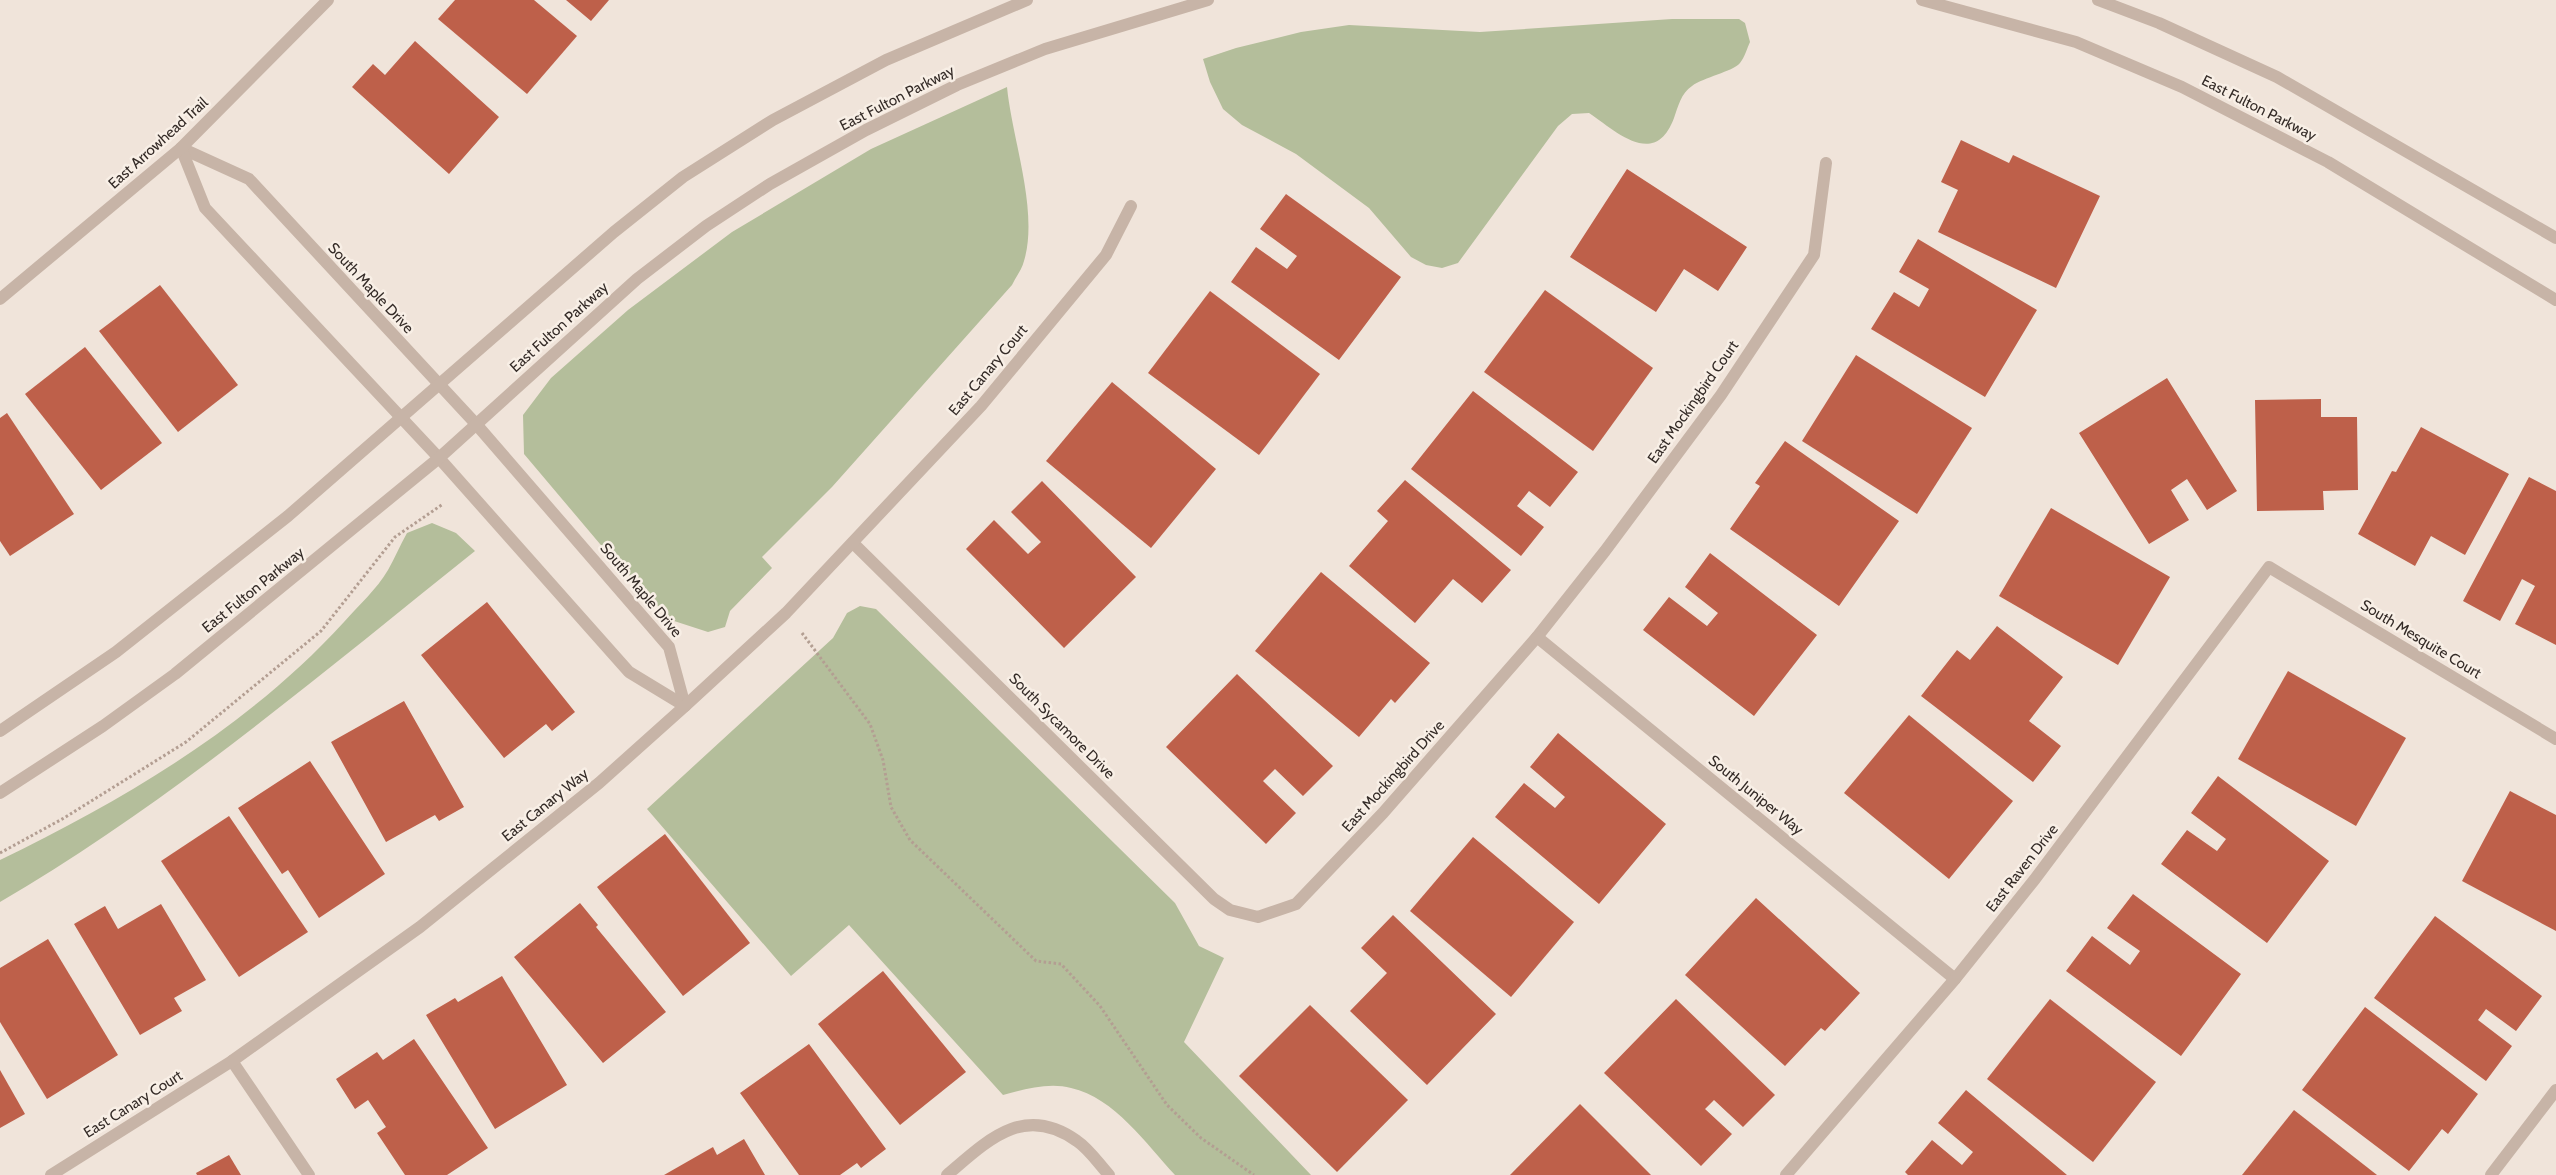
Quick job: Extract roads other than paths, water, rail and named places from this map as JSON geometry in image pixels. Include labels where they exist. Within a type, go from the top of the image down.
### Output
[{"type":"street","name":"East Arrowhead Trail","points":[[1,295],[181,148],[328,0]]},
{"type":"street","points":[[0,731],[124,646],[288,516],[402,419],[614,232],[683,177],[773,120],[886,60],[1027,0]]},
{"type":"street","name":"East Fulton Parkway","points":[[0,793],[103,726],[175,674],[439,458],[637,279],[706,226],[770,184],[866,130],[957,85],[1045,49],[1208,0]]},
{"type":"street","name":"East Fulton Parkway","points":[[1922,0],[2076,42],[2182,88],[2328,162],[2556,300]]},
{"type":"street","points":[[2098,0],[2159,23],[2277,77],[2556,238]]},
{"type":"street","name":"South Maple Drive","points":[[181,148],[248,179],[476,424],[669,647],[685,706]]},
{"type":"street","points":[[181,148],[205,208],[439,458],[630,672],[685,706]]},
{"type":"street","name":"East Mockingbird Court","points":[[1537,637],[1605,552],[1721,395],[1814,255],[1826,163]]},
{"type":"street","name":"East Canary Court","points":[[853,543],[981,406],[1075,293],[1106,255],[1131,206]]},
{"type":"street","name":"East Canary Way","points":[[232,1061],[420,927],[599,783],[786,613],[853,543]]},
{"type":"street","name":"South Sycamore Drive","points":[[853,543],[1214,899],[1230,910],[1258,917]]},
{"type":"street","name":"South Mesquite Court","points":[[2268,567],[2556,739]]},
{"type":"street","name":"East Raven Drive","points":[[1786,1175],[1955,979],[2035,879],[2268,567]]},
{"type":"street","name":"East Mockingbird Drive","points":[[1258,917],[1296,904],[1383,813],[1537,637]]},
{"type":"street","name":"South Juniper Way","points":[[1537,637],[1955,979]]},
{"type":"street","points":[[232,1061],[309,1175]]},
{"type":"street","name":"East Canary Court","points":[[51,1175],[232,1061]]},
{"type":"street","points":[[2490,1175],[2556,1090]]},
{"type":"street","points":[[947,1175],[992,1137],[1023,1124],[1054,1127],[1079,1142],[1109,1175]]}]
